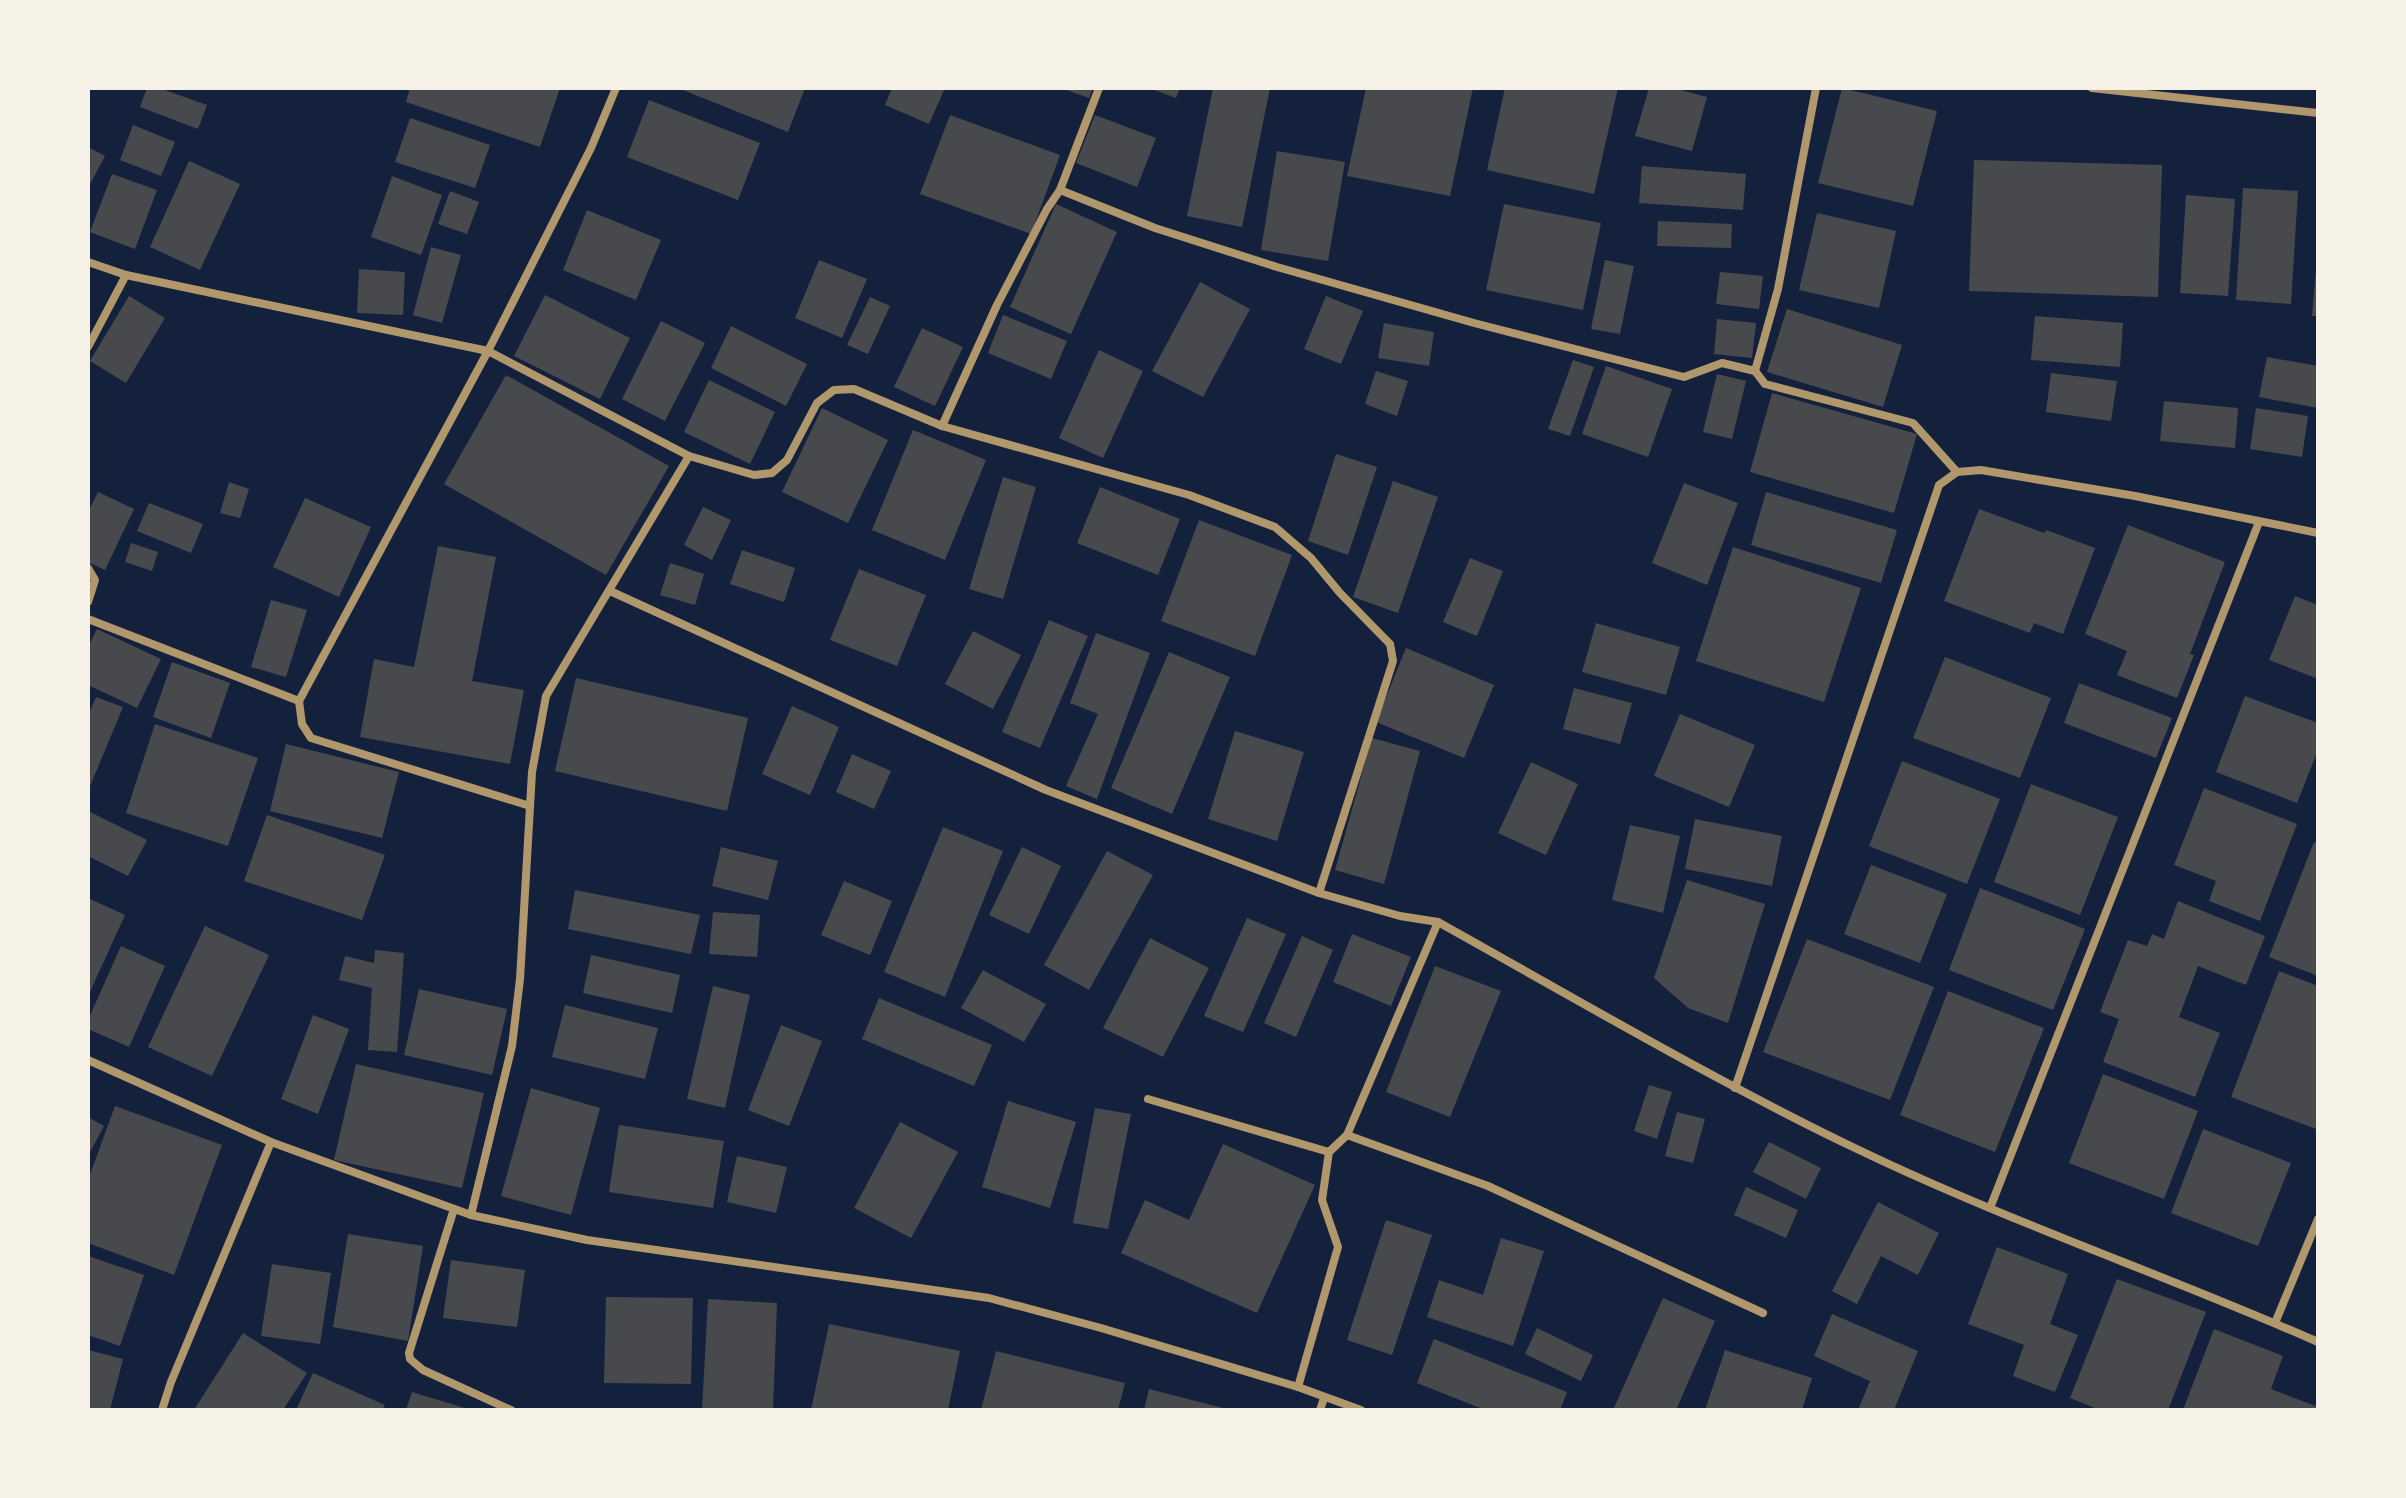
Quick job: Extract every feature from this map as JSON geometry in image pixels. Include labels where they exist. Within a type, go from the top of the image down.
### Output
[{"type":"street","points":[[530,806],[311,738],[302,724],[299,701],[488,351],[591,148],[616,88]]},
{"type":"street","points":[[942,426],[997,305],[1060,190],[1099,88]]},
{"type":"street","points":[[1755,371],[1778,289],[1816,88]]},
{"type":"street","points":[[2092,88],[2318,113]]},
{"type":"street","points":[[1060,190],[1155,228],[1277,267],[1555,345],[1684,377],[1722,363],[1755,371],[1765,384],[1913,423],[1957,472]]},
{"type":"street","points":[[88,262],[126,275],[488,351],[689,456],[754,475],[772,473],[787,460],[817,403],[834,390],[854,389],[942,426],[1189,495],[1275,527],[1311,558],[1390,644],[1393,661],[1319,893]]},
{"type":"street","points":[[88,347],[126,275]]},
{"type":"street","points":[[471,1215],[512,1046],[520,979],[532,772],[546,696],[689,456]]},
{"type":"street","points":[[1735,1088],[1939,485],[1957,472],[1981,470],[2135,496],[2318,533]]},
{"type":"street","points":[[1990,1208],[2259,522]]},
{"type":"street","points":[[88,568],[95,580],[88,602]]},
{"type":"street","points":[[610,591],[1046,790],[1319,893],[1400,916],[1438,922],[1735,1088],[1862,1151],[1990,1208],[2318,1342]]},
{"type":"street","points":[[88,619],[299,701]]},
{"type":"street","points":[[1298,1387],[1338,1247],[1322,1200],[1329,1152],[1347,1135],[1438,922]]},
{"type":"street","points":[[88,1060],[271,1142],[471,1215],[587,1240],[989,1298],[1298,1387],[1361,1410]]},
{"type":"street","points":[[1148,1099],[1329,1152]]},
{"type":"street","points":[[1347,1135],[1488,1186],[1763,1313]]},
{"type":"street","points":[[162,1410],[271,1142]]},
{"type":"street","points":[[454,1209],[409,1353],[410,1359],[423,1370],[511,1410]]},
{"type":"street","points":[[2275,1323],[2318,1219]]},
{"type":"street","points":[[1320,1410],[1324,1398]]},
{"type":"building","points":[[147,88],[159,88],[207,105],[198,129],[140,107]]},
{"type":"building","points":[[410,88],[560,88],[540,147],[406,102]]},
{"type":"building","points":[[678,88],[805,88],[788,132]]},
{"type":"building","points":[[892,88],[945,88],[929,124],[885,105]]},
{"type":"building","points":[[1061,88],[1093,88],[1089,98]]},
{"type":"building","points":[[1149,88],[1180,88],[1176,98]]},
{"type":"building","points":[[1213,88],[1270,88],[1242,227],[1187,216]]},
{"type":"building","points":[[1366,88],[1473,88],[1450,196],[1347,176]]},
{"type":"building","points":[[1505,88],[1618,88],[1594,194],[1487,170]]},
{"type":"building","points":[[1649,88],[1673,88],[1707,97],[1692,151],[1635,136]]},
{"type":"building","points":[[1842,88],[1937,111],[1913,206],[1818,183]]},
{"type":"building","points":[[649,100],[760,143],[738,200],[627,157]]},
{"type":"building","points":[[950,115],[1060,155],[1031,234],[920,194]]},
{"type":"building","points":[[1095,115],[1156,138],[1137,187],[1076,163]]},
{"type":"building","points":[[410,118],[490,145],[475,188],[395,162]]},
{"type":"building","points":[[133,125],[175,142],[161,176],[120,160]]},
{"type":"building","points":[[88,147],[105,156],[88,188]]},
{"type":"building","points":[[1277,151],[1345,162],[1328,261],[1261,250]]},
{"type":"building","points":[[1974,160],[2162,165],[2158,297],[1969,291]]},
{"type":"building","points":[[189,161],[240,184],[200,270],[150,247]]},
{"type":"building","points":[[1642,166],[1746,174],[1743,210],[1639,203]]},
{"type":"building","points":[[112,174],[157,190],[135,249],[90,232]]},
{"type":"building","points":[[392,176],[442,195],[421,255],[371,237]]},
{"type":"building","points":[[2243,188],[2298,191],[2291,304],[2236,300]]},
{"type":"building","points":[[450,191],[479,202],[467,234],[438,224]]},
{"type":"building","points":[[2186,195],[2235,199],[2228,296],[2180,293]]},
{"type":"building","points":[[1056,204],[1117,232],[1071,334],[1010,307]]},
{"type":"building","points":[[1504,204],[1601,223],[1583,310],[1486,290]]},
{"type":"building","points":[[587,210],[661,240],[636,300],[563,270]]},
{"type":"building","points":[[1817,213],[1896,231],[1879,308],[1799,290]]},
{"type":"building","points":[[1658,221],[1732,224],[1731,248],[1657,246]]},
{"type":"building","points":[[431,247],[461,255],[442,323],[413,315]]},
{"type":"building","points":[[819,260],[867,279],[842,338],[795,318]]},
{"type":"building","points":[[1605,260],[1634,266],[1620,334],[1591,329]]},
{"type":"building","points":[[359,269],[405,272],[403,315],[357,313]]},
{"type":"building","points":[[2316,270],[2318,316],[2312,316]]},
{"type":"building","points":[[1720,272],[1763,276],[1759,309],[1716,304]]},
{"type":"building","points":[[1200,282],[1250,309],[1203,397],[1152,371]]},
{"type":"building","points":[[545,295],[630,338],[600,399],[514,356]]},
{"type":"building","points":[[129,296],[165,318],[126,383],[90,361]]},
{"type":"building","points":[[1326,296],[1363,311],[1341,364],[1304,349]]},
{"type":"building","points":[[870,297],[890,306],[868,354],[847,345]]},
{"type":"building","points":[[1787,309],[1902,345],[1883,407],[1767,372]]},
{"type":"building","points":[[1003,315],[1067,341],[1051,379],[988,353]]},
{"type":"building","points":[[2035,316],[2123,323],[2120,367],[2031,360]]},
{"type":"building","points":[[1717,319],[1756,323],[1752,358],[1714,354]]},
{"type":"building","points":[[661,321],[705,343],[665,421],[622,399]]},
{"type":"building","points":[[1384,323],[1434,332],[1429,366],[1378,358]]},
{"type":"building","points":[[731,326],[807,364],[786,406],[711,368]]},
{"type":"building","points":[[922,328],[963,347],[935,406],[894,387]]},
{"type":"building","points":[[1099,350],[1143,371],[1103,458],[1059,438]]},
{"type":"building","points":[[2267,357],[2318,366],[2318,408],[2259,397]]},
{"type":"building","points":[[1573,360],[1594,367],[1570,436],[1548,429]]},
{"type":"building","points":[[1606,366],[1672,389],[1648,457],[1582,434]]},
{"type":"building","points":[[1376,371],[1408,381],[1397,416],[1365,404]]},
{"type":"building","points":[[2051,373],[2117,381],[2111,421],[2046,412]]},
{"type":"building","points":[[1717,374],[1746,381],[1732,439],[1703,432]]},
{"type":"building","points":[[506,375],[669,466],[606,575],[444,484]]},
{"type":"building","points":[[709,380],[775,412],[750,464],[684,432]]},
{"type":"building","points":[[1772,393],[1917,434],[1894,513],[1750,472]]},
{"type":"building","points":[[2164,401],[2238,408],[2235,448],[2160,441]]},
{"type":"building","points":[[822,408],[888,440],[848,523],[782,492]]},
{"type":"building","points":[[2256,408],[2308,416],[2302,457],[2250,449]]},
{"type":"building","points":[[913,430],[986,460],[945,560],[872,530]]},
{"type":"building","points":[[1336,454],[1377,467],[1348,555],[1308,541]]},
{"type":"building","points":[[1003,477],[1036,487],[1003,599],[969,589]]},
{"type":"building","points":[[1393,481],[1438,497],[1398,613],[1353,597]]},
{"type":"building","points":[[229,482],[249,489],[240,518],[220,513]]},
{"type":"building","points":[[1684,483],[1738,503],[1707,585],[1652,563]]},
{"type":"building","points":[[1100,487],[1180,519],[1158,575],[1077,543]]},
{"type":"building","points":[[98,492],[134,509],[105,570],[88,562],[88,512]]},
{"type":"building","points":[[1766,492],[1897,530],[1881,583],[1751,545]]},
{"type":"building","points":[[305,498],[371,527],[339,597],[273,567]]},
{"type":"building","points":[[149,503],[203,524],[191,553],[137,531]]},
{"type":"building","points":[[703,507],[731,520],[712,560],[684,545]]},
{"type":"building","points":[[1979,509],[2095,548],[2063,634],[2034,623],[2030,633],[1944,601]]},
{"type":"building","points":[[1199,520],[1292,555],[1255,656],[1161,621]]},
{"type":"building","points":[[2128,525],[2225,562],[2177,698],[2117,675],[2127,651],[2085,634]]},
{"type":"building","points":[[131,543],[158,552],[152,571],[125,562]]},
{"type":"building","points":[[438,546],[496,557],[472,681],[524,690],[510,764],[360,737],[374,659],[414,667]]},
{"type":"building","points":[[1733,547],[1861,588],[1824,702],[1696,661]]},
{"type":"building","points":[[742,550],[795,568],[784,602],[730,584]]},
{"type":"building","points":[[1470,558],[1503,571],[1477,636],[1443,622]]},
{"type":"building","points":[[670,563],[704,574],[695,605],[660,595]]},
{"type":"building","points":[[859,569],[926,595],[897,666],[830,640]]},
{"type":"building","points":[[2295,596],[2318,605],[2318,679],[2269,660]]},
{"type":"building","points":[[271,600],[307,610],[286,677],[251,667]]},
{"type":"building","points":[[1049,620],[1088,636],[1040,748],[1002,732]]},
{"type":"building","points":[[1596,623],[1680,647],[1666,695],[1582,672]]},
{"type":"building","points":[[97,629],[161,659],[137,708],[88,685],[88,647]]},
{"type":"building","points":[[973,631],[1021,655],[993,709],[945,684]]},
{"type":"building","points":[[1096,633],[1150,653],[1097,799],[1066,786],[1098,714],[1070,703]]},
{"type":"building","points":[[1406,648],[1494,685],[1464,758],[1376,722]]},
{"type":"building","points":[[1169,652],[1230,677],[1172,814],[1111,788]]},
{"type":"building","points":[[1945,657],[2051,698],[2020,778],[1913,738]]},
{"type":"building","points":[[172,662],[230,683],[211,738],[153,717]]},
{"type":"building","points":[[576,678],[748,718],[727,811],[555,771]]},
{"type":"building","points":[[2079,683],[2172,718],[2156,758],[2064,723]]},
{"type":"building","points":[[1574,688],[1632,703],[1620,744],[1563,729]]},
{"type":"building","points":[[2245,696],[2318,723],[2318,750],[2297,803],[2216,772]]},
{"type":"building","points":[[96,697],[123,707],[88,791],[88,716]]},
{"type":"building","points":[[792,706],[839,727],[810,795],[762,774]]},
{"type":"building","points":[[1680,714],[1755,745],[1729,807],[1654,776]]},
{"type":"building","points":[[155,724],[258,758],[228,846],[126,813]]},
{"type":"building","points":[[1235,731],[1304,752],[1277,841],[1208,819]]},
{"type":"building","points":[[1372,738],[1420,751],[1384,884],[1335,870]]},
{"type":"building","points":[[286,744],[399,772],[382,838],[270,811]]},
{"type":"building","points":[[852,754],[891,771],[874,809],[836,792]]},
{"type":"building","points":[[1902,761],[2000,799],[1967,884],[1869,846]]},
{"type":"building","points":[[1531,762],[1578,784],[1546,855],[1498,833]]},
{"type":"building","points":[[2031,784],[2118,817],[2080,915],[1994,882]]},
{"type":"building","points":[[2204,788],[2297,824],[2260,921],[2209,901],[2216,881],[2174,865]]},
{"type":"building","points":[[88,811],[147,840],[128,876],[88,856]]},
{"type":"building","points":[[267,815],[385,855],[362,920],[244,881]]},
{"type":"building","points":[[1695,819],[1782,836],[1772,886],[1685,869]]},
{"type":"building","points":[[1630,825],[1680,836],[1663,913],[1612,900]]},
{"type":"building","points":[[943,827],[1003,851],[945,997],[884,972]]},
{"type":"building","points":[[2314,842],[2318,843],[2318,976],[2269,957]]},
{"type":"building","points":[[721,847],[778,861],[768,900],[712,886]]},
{"type":"building","points":[[1022,847],[1061,866],[1029,934],[989,915]]},
{"type":"building","points":[[1107,851],[1153,875],[1089,990],[1044,965]]},
{"type":"building","points":[[1871,865],[1947,894],[1920,963],[1844,934]]},
{"type":"building","points":[[1687,880],[1765,904],[1728,1023],[1688,1008],[1654,978]]},
{"type":"building","points":[[844,881],[892,901],[870,955],[821,935]]},
{"type":"building","points":[[1980,888],[2085,929],[2053,1010],[1949,970]]},
{"type":"building","points":[[575,890],[700,915],[691,954],[568,929]]},
{"type":"building","points":[[88,898],[125,915],[88,996]]},
{"type":"building","points":[[2178,901],[2265,936],[2246,985],[2198,966],[2179,1017],[2220,1033],[2195,1097],[2103,1062],[2119,1019],[2100,1012],[2128,940],[2147,946],[2152,934],[2164,939]]},
{"type":"building","points":[[713,912],[760,915],[757,957],[709,954]]},
{"type":"building","points":[[1247,918],[1286,934],[1243,1032],[1204,1016]]},
{"type":"building","points":[[205,926],[269,955],[212,1076],[148,1047]]},
{"type":"building","points":[[1352,934],[1411,957],[1391,1006],[1333,982]]},
{"type":"building","points":[[1302,936],[1333,950],[1296,1037],[1264,1023]]},
{"type":"building","points":[[1150,938],[1209,968],[1163,1057],[1103,1028]]},
{"type":"building","points":[[1807,939],[1934,987],[1890,1100],[1763,1052]]},
{"type":"building","points":[[121,946],[165,966],[129,1047],[88,1029],[88,1020]]},
{"type":"building","points":[[375,950],[404,953],[397,1052],[368,1050],[372,988],[339,980],[345,956],[374,963]]},
{"type":"building","points":[[591,955],[680,975],[672,1013],[583,993]]},
{"type":"building","points":[[1435,966],[1501,991],[1450,1117],[1386,1092]]},
{"type":"building","points":[[983,970],[1046,1004],[1024,1042],[961,1008]]},
{"type":"building","points":[[2279,971],[2318,986],[2316,1129],[2231,1097]]},
{"type":"building","points":[[713,986],[750,995],[725,1108],[687,1099]]},
{"type":"building","points":[[419,989],[507,1009],[492,1075],[404,1055]]},
{"type":"building","points":[[1948,991],[2044,1028],[1995,1152],[1900,1115]]},
{"type":"building","points":[[879,998],[992,1045],[974,1086],[862,1039]]},
{"type":"building","points":[[565,1005],[658,1028],[645,1079],[552,1057]]},
{"type":"building","points":[[313,1015],[349,1029],[318,1114],[281,1099]]},
{"type":"building","points":[[781,1025],[822,1041],[789,1126],[748,1110]]},
{"type":"building","points":[[356,1064],[484,1093],[462,1188],[334,1160]]},
{"type":"building","points":[[2103,1074],[2198,1111],[2164,1199],[2069,1163]]},
{"type":"building","points":[[1649,1085],[1672,1092],[1657,1139],[1634,1131]]},
{"type":"building","points":[[531,1088],[600,1108],[571,1215],[501,1196]]},
{"type":"building","points":[[1008,1101],[1076,1122],[1050,1208],[982,1187]]},
{"type":"building","points":[[115,1106],[222,1145],[174,1275],[88,1243],[88,1180]]},
{"type":"building","points":[[1095,1108],[1131,1114],[1108,1229],[1073,1223]]},
{"type":"building","points":[[1677,1112],[1705,1119],[1693,1163],[1665,1156]]},
{"type":"building","points":[[88,1117],[104,1126],[88,1156]]},
{"type":"building","points":[[900,1122],[958,1152],[911,1238],[854,1208]]},
{"type":"building","points":[[619,1125],[724,1141],[713,1208],[609,1192]]},
{"type":"building","points":[[2203,1129],[2291,1163],[2258,1246],[2171,1213]]},
{"type":"building","points":[[1769,1142],[1821,1168],[1806,1199],[1753,1172]]},
{"type":"building","points":[[1223,1144],[1315,1185],[1257,1313],[1121,1253],[1145,1200],[1189,1220]]},
{"type":"building","points":[[737,1156],[787,1167],[776,1213],[727,1202]]},
{"type":"building","points":[[1746,1187],[1798,1210],[1786,1238],[1734,1215]]},
{"type":"building","points":[[1878,1202],[1939,1233],[1918,1275],[1881,1256],[1857,1304],[1832,1291]]},
{"type":"building","points":[[1386,1220],[1432,1235],[1392,1355],[1347,1340]]},
{"type":"building","points":[[348,1234],[423,1246],[408,1341],[333,1327]]},
{"type":"building","points":[[1501,1238],[1544,1251],[1513,1346],[1427,1317],[1439,1280],[1483,1295]]},
{"type":"building","points":[[1997,1247],[2068,1274],[2050,1324],[2078,1335],[2055,1392],[2013,1376],[2024,1345],[1968,1324]]},
{"type":"building","points":[[88,1256],[144,1275],[120,1346],[88,1335]]},
{"type":"building","points":[[451,1260],[525,1270],[517,1327],[443,1318]]},
{"type":"building","points":[[272,1264],[331,1273],[320,1344],[261,1336]]},
{"type":"building","points":[[2117,1279],[2206,1312],[2168,1410],[2100,1410],[2070,1398]]},
{"type":"building","points":[[606,1297],[693,1298],[691,1384],[604,1383]]},
{"type":"building","points":[[1663,1298],[1715,1321],[1676,1410],[1613,1410]]},
{"type":"building","points":[[708,1299],[777,1303],[773,1410],[702,1410]]},
{"type":"building","points":[[1832,1314],[1918,1351],[1894,1410],[1858,1410],[1870,1381],[1814,1356]]},
{"type":"building","points":[[829,1324],[960,1351],[948,1410],[811,1410]]},
{"type":"building","points":[[1537,1328],[1593,1355],[1581,1381],[1525,1354]]},
{"type":"building","points":[[2214,1329],[2283,1356],[2271,1389],[2318,1407],[2317,1410],[2183,1410]]},
{"type":"building","points":[[243,1333],[307,1373],[283,1410],[194,1410]]},
{"type":"building","points":[[1434,1339],[1567,1392],[1560,1410],[1485,1410],[1417,1383]]},
{"type":"building","points":[[88,1350],[123,1359],[110,1410],[88,1410]]},
{"type":"building","points":[[1725,1350],[1812,1378],[1802,1410],[1705,1410]]},
{"type":"building","points":[[996,1351],[1125,1383],[1118,1410],[981,1410]]},
{"type":"building","points":[[313,1373],[385,1405],[382,1410],[296,1410]]},
{"type":"building","points":[[1149,1389],[1227,1409],[1227,1410],[1144,1410]]},
{"type":"building","points":[[412,1392],[468,1409],[468,1410],[406,1410]]}]
